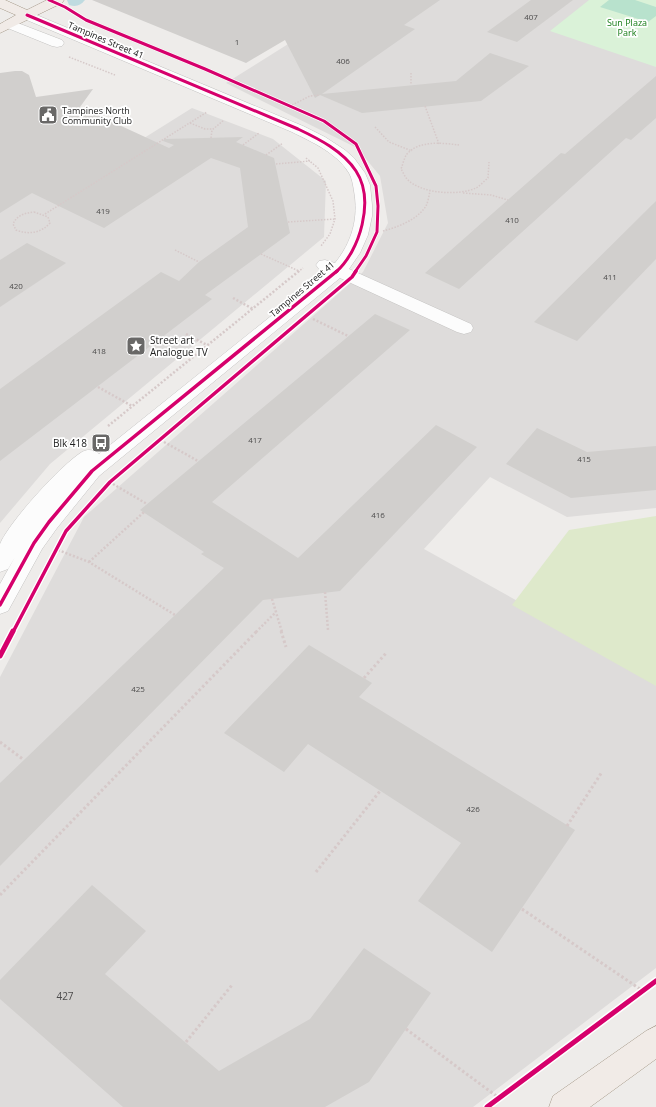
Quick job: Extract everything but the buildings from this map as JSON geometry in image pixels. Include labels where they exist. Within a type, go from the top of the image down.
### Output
[{"type":"main road","points":[[3,24],[27,15],[57,0]]},
{"type":"main road","name":"Tampines Street 41","points":[[3,3],[27,15]]},
{"type":"main road","points":[[564,1107],[656,1041]]},
{"type":"street","name":"Tampines Street 41","points":[[0,562],[28,518],[70,474],[282,302],[345,240],[350,228],[351,210],[349,191],[344,176],[320,151],[299,139],[261,130],[177,84],[27,15]]},
{"type":"street","points":[[3,24],[68,52]]},
{"type":"street","name":"Tampines Street 41","points":[[0,605],[6,580],[49,522],[92,471],[292,308],[321,263],[349,258],[358,243],[366,208],[363,189],[357,172],[344,157],[308,133],[177,84],[90,56]]},
{"type":"street","points":[[321,263],[464,328]]},
{"type":"path","points":[[68,52],[119,77]]},
{"type":"path","points":[[411,73],[411,85]]},
{"type":"path","points":[[296,110],[289,106],[301,99],[320,95]]},
{"type":"path","points":[[425,106],[439,144]]},
{"type":"path","points":[[200,109],[213,114]]},
{"type":"path","points":[[45,214],[50,220],[50,223],[47,227],[38,232],[26,234],[16,230],[14,227],[14,220],[22,214],[34,212],[45,214],[207,112]]},
{"type":"path","points":[[211,138],[213,129],[225,119],[219,116]]},
{"type":"path","points":[[190,123],[205,129],[213,129]]},
{"type":"path","points":[[375,127],[389,142],[412,151]]},
{"type":"path","points":[[243,145],[261,130],[285,142],[266,155]]},
{"type":"path","points":[[459,145],[430,144],[412,151],[402,161],[401,169],[405,177],[413,184],[430,191],[439,193],[458,192],[485,194],[499,196],[508,200]]},
{"type":"path","points":[[261,254],[299,271],[321,263],[335,219],[333,201],[318,168],[305,157]]},
{"type":"path","points":[[276,164],[311,161]]},
{"type":"path","points":[[458,192],[469,190],[480,185],[488,178],[491,170],[489,162]]},
{"type":"path","points":[[377,232],[390,230],[412,218],[426,206],[430,191]]},
{"type":"path","points":[[288,222],[335,219]]},
{"type":"path","points":[[175,250],[199,262]]},
{"type":"path","points":[[233,298],[253,309]]},
{"type":"path","points":[[292,308],[348,336]]},
{"type":"path","points":[[186,334],[207,345]]},
{"type":"path","points":[[98,387],[132,406]]},
{"type":"path","points":[[166,434],[160,439],[198,461]]},
{"type":"path","points":[[105,487],[116,477]]},
{"type":"path","points":[[110,482],[147,504]]},
{"type":"path","points":[[89,562],[144,512]]},
{"type":"path","points":[[53,556],[60,543]]},
{"type":"path","points":[[56,549],[89,562],[175,615]]},
{"type":"path","points":[[325,592],[328,630]]},
{"type":"path","points":[[272,599],[286,646]]},
{"type":"path","points":[[0,895],[275,613]]},
{"type":"path","points":[[364,678],[387,652]]},
{"type":"path","points":[[0,742],[24,760]]},
{"type":"path","points":[[567,826],[602,772]]},
{"type":"path","points":[[316,872],[380,791]]},
{"type":"path","points":[[522,909],[643,991]]},
{"type":"path","points":[[186,1042],[232,985]]},
{"type":"path","points":[[637,995],[647,988]]},
{"type":"path","points":[[406,1029],[499,1098]]},
{"type":"path","points":[[493,1103],[505,1093]]},
{"type":"shaded area","points":[[255,0],[656,0],[656,508],[567,517],[490,477],[424,549],[656,678],[656,968],[473,1107],[0,1107],[0,677],[84,517],[363,272],[388,223],[380,176],[357,148],[226,83],[320,24]]},
{"type":"shaded area","points":[[192,108],[273,139],[326,181],[324,237],[50,464],[0,523],[0,127],[93,170]]},
{"type":"green space","name":"Sun Plaza Park","points":[[589,0],[656,0],[656,67],[550,31]]},
{"type":"green space","points":[[609,0],[635,0],[656,7],[656,16],[648,22],[600,7]]},
{"type":"green space","points":[[656,516],[656,686],[512,605],[569,530]]},
{"type":"cycle path","points":[[0,656],[66,531],[110,482],[352,277],[366,256],[377,232],[378,206],[376,186],[356,144],[348,137],[324,121],[205,69],[86,20],[65,7],[49,0]]},
{"type":"cycle path","points":[[0,605],[34,543],[49,522],[92,471],[338,271],[356,244],[363,226],[364,216],[363,191],[356,171],[339,153],[309,134],[27,15]]},
{"type":"cycle path","points":[[487,1107],[656,981]]},
{"type":"place","name":"Tampines North Community Club","points":[[48,115]]},
{"type":"place","name":"Street art Analogue TV","points":[[136,346]]},
{"type":"place","name":"Blk 418","points":[[101,443]]}]
